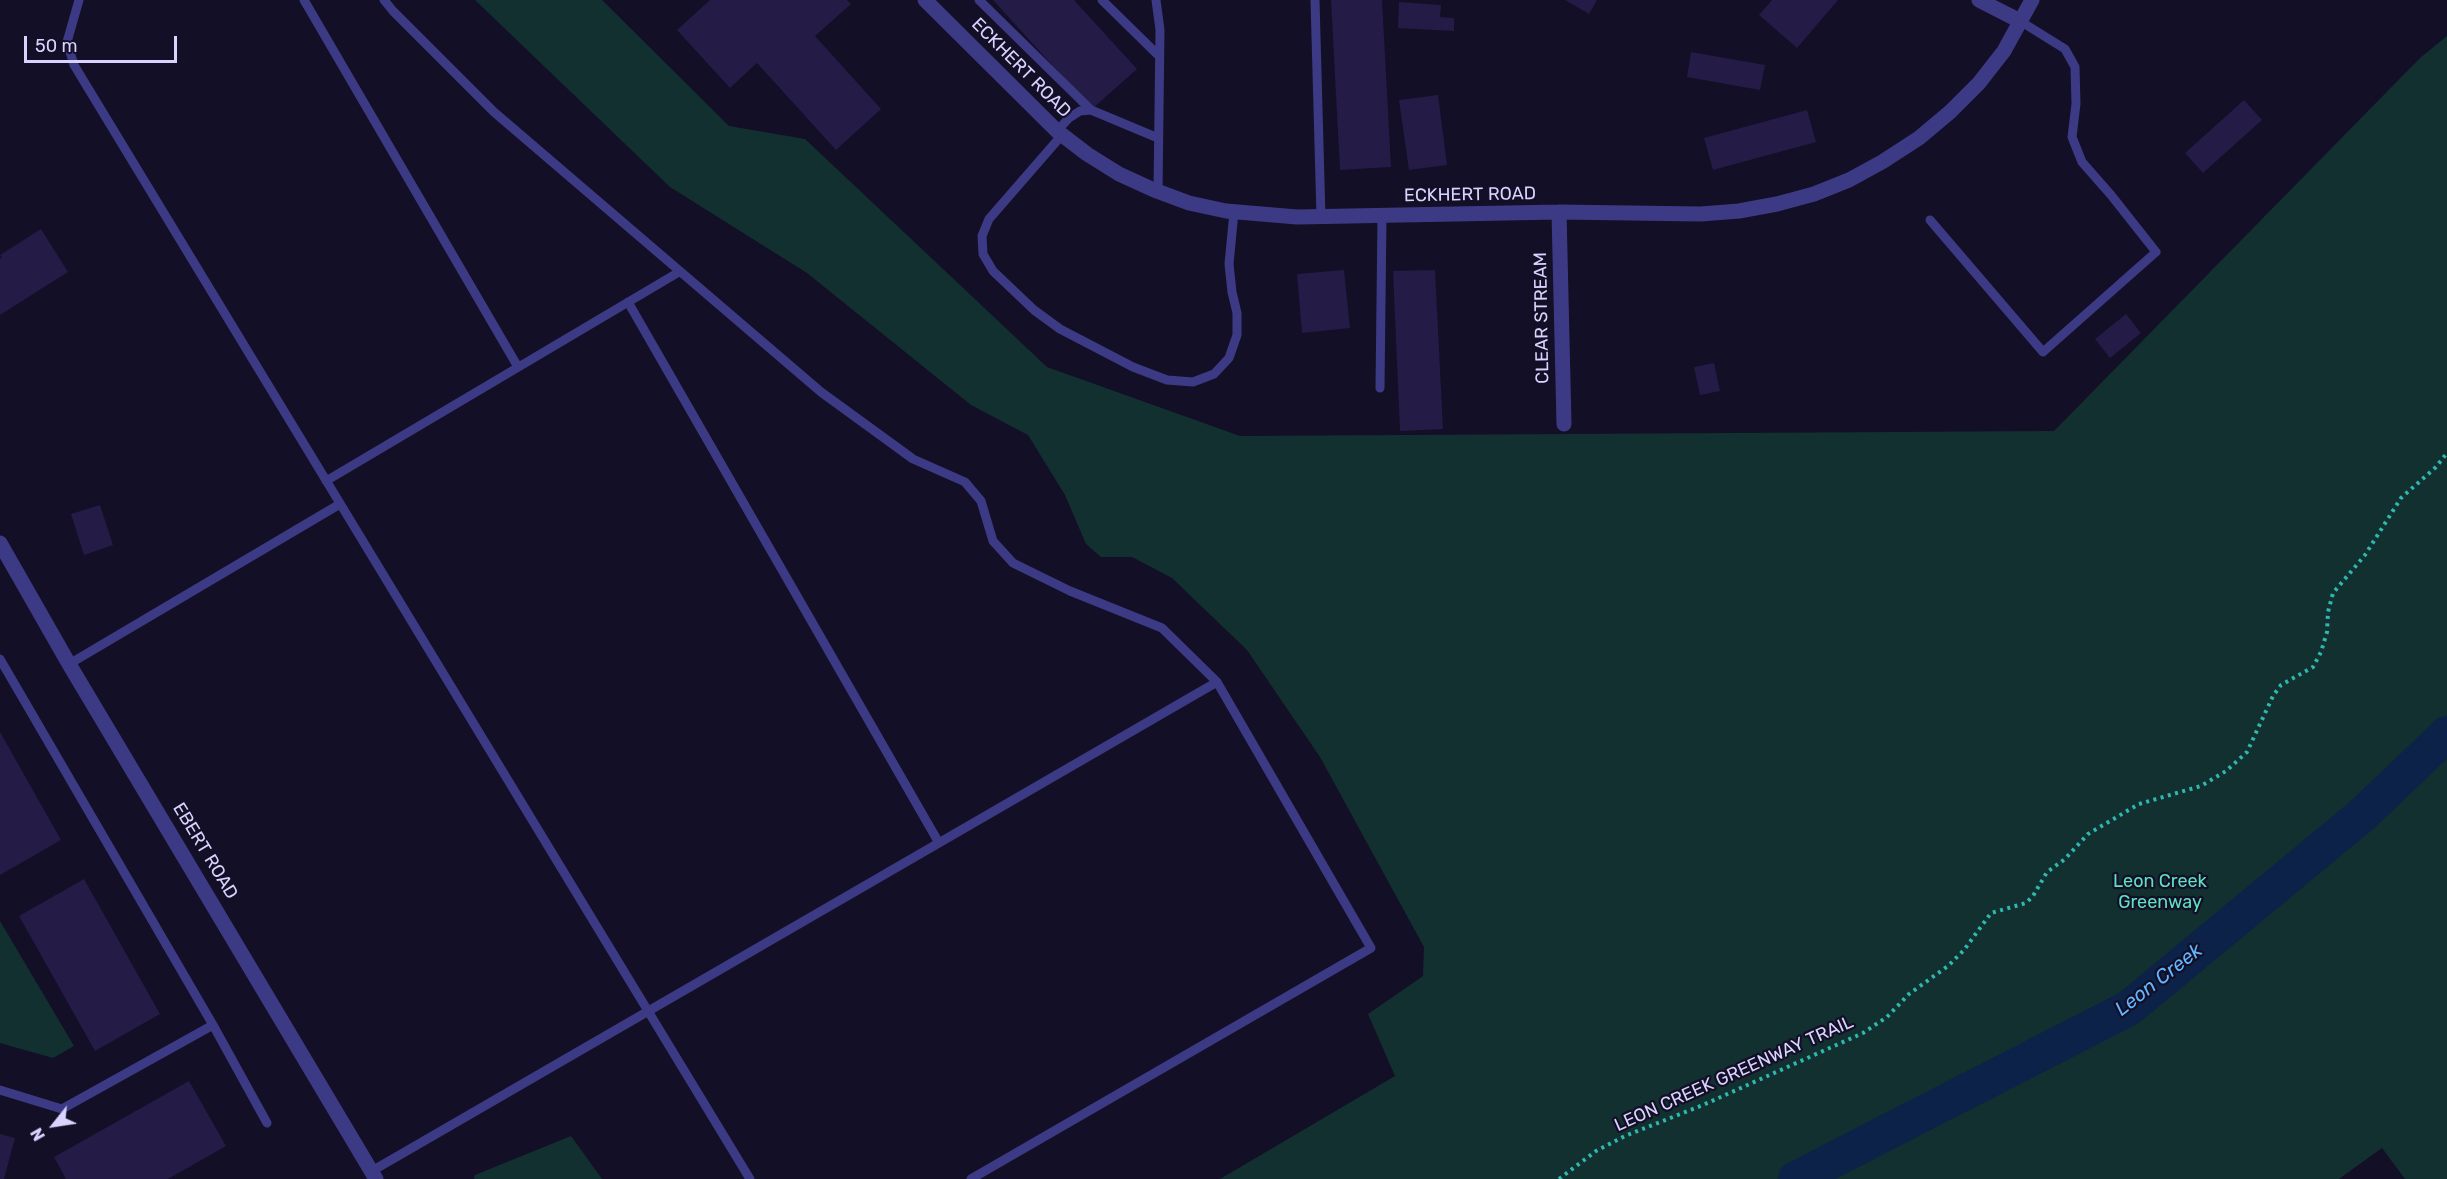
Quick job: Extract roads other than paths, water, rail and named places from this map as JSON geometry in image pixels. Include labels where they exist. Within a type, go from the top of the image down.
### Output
[{"type":"street","name":"ECKHERT ROAD","points":[[925,0],[1059,133],[1119,174],[1158,192],[1234,212],[1264,216],[1321,217],[1559,212],[1701,214],[1739,211],[1804,197],[1849,180],[1882,162],[1919,138],[1950,112],[2004,51],[2032,0]]},
{"type":"street","points":[[1980,0],[2020,21]]},
{"type":"street","name":"CLEAR STREAM","points":[[1559,212],[1564,424]]},
{"type":"street","name":"EBERT ROAD","points":[[0,543],[69,664],[374,1175]]},
{"type":"lane","points":[[79,0],[67,42],[74,65],[750,1179]]},
{"type":"lane","points":[[304,0],[518,367]]},
{"type":"lane","points":[[384,0],[494,112],[821,392],[913,459],[965,482],[981,501],[993,541],[1013,563],[1070,591],[1162,628],[1217,682],[1371,948],[971,1179]]},
{"type":"lane","points":[[979,0],[1091,110],[1158,138]]},
{"type":"lane","points":[[1102,0],[1159,56]]},
{"type":"lane","points":[[1156,0],[1160,30],[1158,192]]},
{"type":"lane","points":[[1315,0],[1321,217]]},
{"type":"lane","points":[[1930,220],[2043,352],[2156,252],[2082,162],[2072,136],[2076,104],[2075,67],[2065,49],[2020,21]]},
{"type":"lane","points":[[1091,110],[1080,111],[1069,118],[989,219],[982,236],[983,254],[993,272],[1034,310],[1060,329],[1133,367],[1167,380],[1193,382],[1214,374],[1229,358],[1237,335],[1237,313],[1229,264],[1234,212]]},
{"type":"lane","points":[[1380,388],[1382,216]]},
{"type":"lane","points":[[326,481],[679,272]]},
{"type":"lane","points":[[628,302],[939,843]]},
{"type":"lane","points":[[69,664],[340,504]]},
{"type":"lane","points":[[0,660],[213,1025],[267,1123]]},
{"type":"lane","points":[[374,1175],[649,1012],[1217,682]]},
{"type":"lane","points":[[0,1090],[62,1109],[213,1025]]},
{"type":"waterway","name":"Leon Creek","points":[[1796,1179],[2129,1008],[2362,815],[2447,734]]},
{"type":"park label","name":"Leon Creek Greenway","points":[[2160,892]]}]
